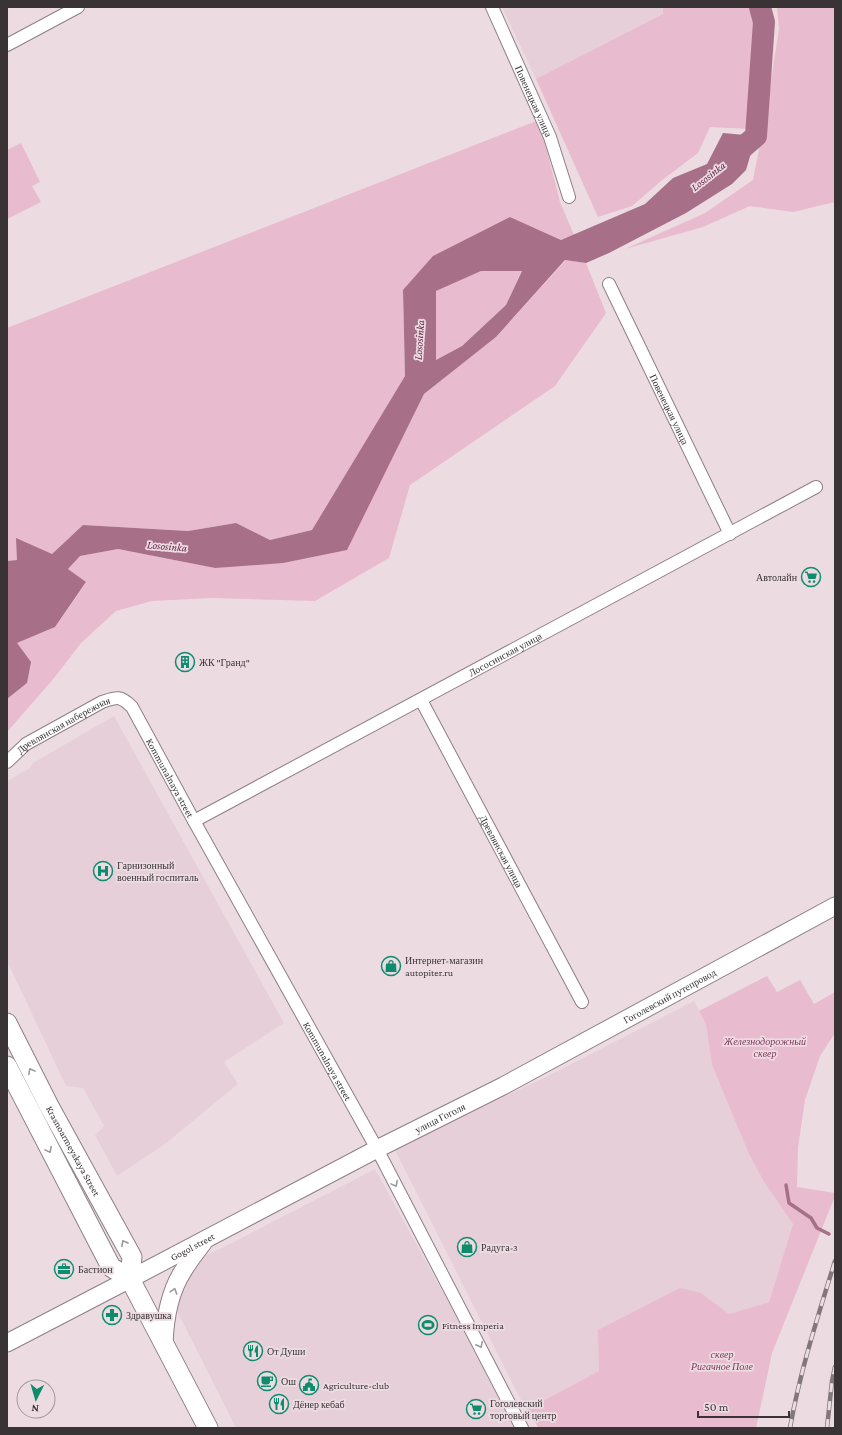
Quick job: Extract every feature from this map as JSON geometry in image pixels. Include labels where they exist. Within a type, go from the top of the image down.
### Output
[{"type":"main road","name":"Гоголевский путепровод","points":[[503,1086],[835,906]]},
{"type":"main road","name":"Krasnoarmeyskaya Street","points":[[7,1023],[49,1106],[132,1257],[130,1279]]},
{"type":"main road","name":"Krasnoarmeyskaya Street","points":[[7,1066],[111,1267],[130,1279],[208,1428]]},
{"type":"main road","name":"улица Гоголя","points":[[377,1149],[503,1086]]},
{"type":"main road","name":"Gogol street","points":[[7,1343],[377,1149]]},
{"type":"main road","points":[[164,1343],[164,1325],[174,1288],[182,1272],[205,1239]]},
{"type":"street","points":[[7,45],[78,7]]},
{"type":"street","name":"Повенецкая улица","points":[[492,7],[550,137],[569,197]]},
{"type":"street","name":"Повенецкая улица","points":[[610,284],[730,534]]},
{"type":"street","name":"Лососинская улица","points":[[194,822],[816,487]]},
{"type":"street","name":"Древлянская набережная","points":[[7,762],[26,744],[102,702],[115,698],[124,699]]},
{"type":"street","name":"Kommunalnaya street","points":[[124,699],[132,707],[194,822],[377,1149],[522,1428]]},
{"type":"street","name":"Древлянская улица","points":[[421,700],[582,1002]]},
{"type":"shaded area","points":[[502,7],[663,7],[663,14],[536,79]]},
{"type":"shaded area","name":"Гарнизонный военный госпиталь","points":[[114,716],[284,1023],[224,1062],[238,1084],[165,1144],[117,1176],[95,1135],[104,1126],[83,1088],[66,1086],[7,961],[7,781],[30,768],[33,763]]},
{"type":"shaded area","points":[[694,1001],[706,1024],[712,1065],[749,1154],[764,1182],[793,1224],[769,1302],[729,1314],[701,1293],[599,1371],[526,1410],[394,1148],[550,1075]]},
{"type":"shaded area","points":[[375,1169],[483,1365],[514,1428],[236,1428],[176,1309],[184,1278],[199,1258],[224,1247]]},
{"type":"green space","points":[[663,7],[752,7],[754,23],[749,129],[710,127],[698,153],[661,181],[632,206],[598,217],[536,79],[663,14]]},
{"type":"green space","points":[[777,7],[835,7],[835,202],[793,212],[750,206],[703,227],[625,249],[705,213],[753,180],[765,119],[779,29]]},
{"type":"green space","points":[[539,120],[560,202],[574,235],[561,240],[510,217],[403,291],[405,376],[312,530],[270,540],[236,523],[188,531],[83,525],[52,554],[7,561],[7,328]]},
{"type":"green space","points":[[21,143],[40,182],[32,186],[41,202],[7,219],[7,150]]},
{"type":"green space","points":[[566,260],[586,263],[606,313],[555,386],[410,485],[389,558],[315,601],[211,598],[152,601],[116,611],[81,643],[55,677],[7,732],[7,699],[27,683],[17,643],[55,627],[86,583],[68,569],[80,556],[118,549],[215,568],[346,550],[424,394],[496,337]]},
{"type":"green space","points":[[522,270],[506,305],[462,346],[436,360],[436,291],[481,271]]},
{"type":"green space","points":[[767,976],[777,992],[800,980],[814,1004],[835,992],[835,1033],[820,1056],[805,1100],[798,1148],[797,1187],[835,1193],[835,1196],[772,1353],[756,1428],[539,1428],[526,1410],[599,1371],[598,1330],[680,1288],[701,1293],[729,1314],[769,1302],[793,1224],[764,1182],[749,1154],[712,1065],[706,1024],[699,1011]]},
{"type":"water","points":[[723,133],[756,136],[746,170],[732,184],[686,213],[609,253],[586,263],[565,260],[496,337],[424,394],[347,550],[283,563],[215,568],[118,549],[80,556],[68,569],[86,582],[55,627],[17,643],[31,662],[27,683],[7,699],[7,561],[17,560],[16,538],[52,554],[83,525],[188,531],[236,523],[270,540],[312,530],[405,376],[403,290],[433,256],[510,217],[561,240],[645,204],[673,178],[707,164]],"holes":[[[481,271],[522,271],[506,305],[462,346],[436,360],[436,291]]]},
{"type":"waterway","name":"Lososinka","points":[[733,156],[756,136],[764,22],[760,7]]},
{"type":"waterway","points":[[786,1185],[789,1203],[811,1218],[817,1228],[829,1234]]},
{"type":"railway","points":[[790,1428],[804,1365],[835,1261]]},
{"type":"railway","points":[[827,1428],[835,1367]]},
{"type":"place","name":"Автолайн","points":[[811,577]]},
{"type":"place","name":"ЖК \"Гранд\"","points":[[185,662]]},
{"type":"place","name":"Гарнизонный военный госпиталь","points":[[103,871]]},
{"type":"place","name":"Интернет-магазин autopiter.ru","points":[[391,966]]},
{"type":"place","name":"Радуга-3","points":[[467,1247]]},
{"type":"place","name":"Бастион","points":[[64,1269]]},
{"type":"place","name":"Здравушка","points":[[112,1315]]},
{"type":"place","name":"Fitness Imperia","points":[[428,1325]]},
{"type":"place","name":"От Души","points":[[253,1351]]},
{"type":"place","name":"Ош","points":[[267,1381]]},
{"type":"place","name":"Agriculture-club","points":[[309,1385]]},
{"type":"place","name":"Дёнер кебаб","points":[[279,1404]]},
{"type":"place","name":"Гоголевский торговый центр","points":[[476,1409]]},
{"type":"park label","name":"Железнодорожный сквер","points":[[765,1046]]},
{"type":"park label","name":"сквер Ригачное Поле","points":[[722,1360]]}]
